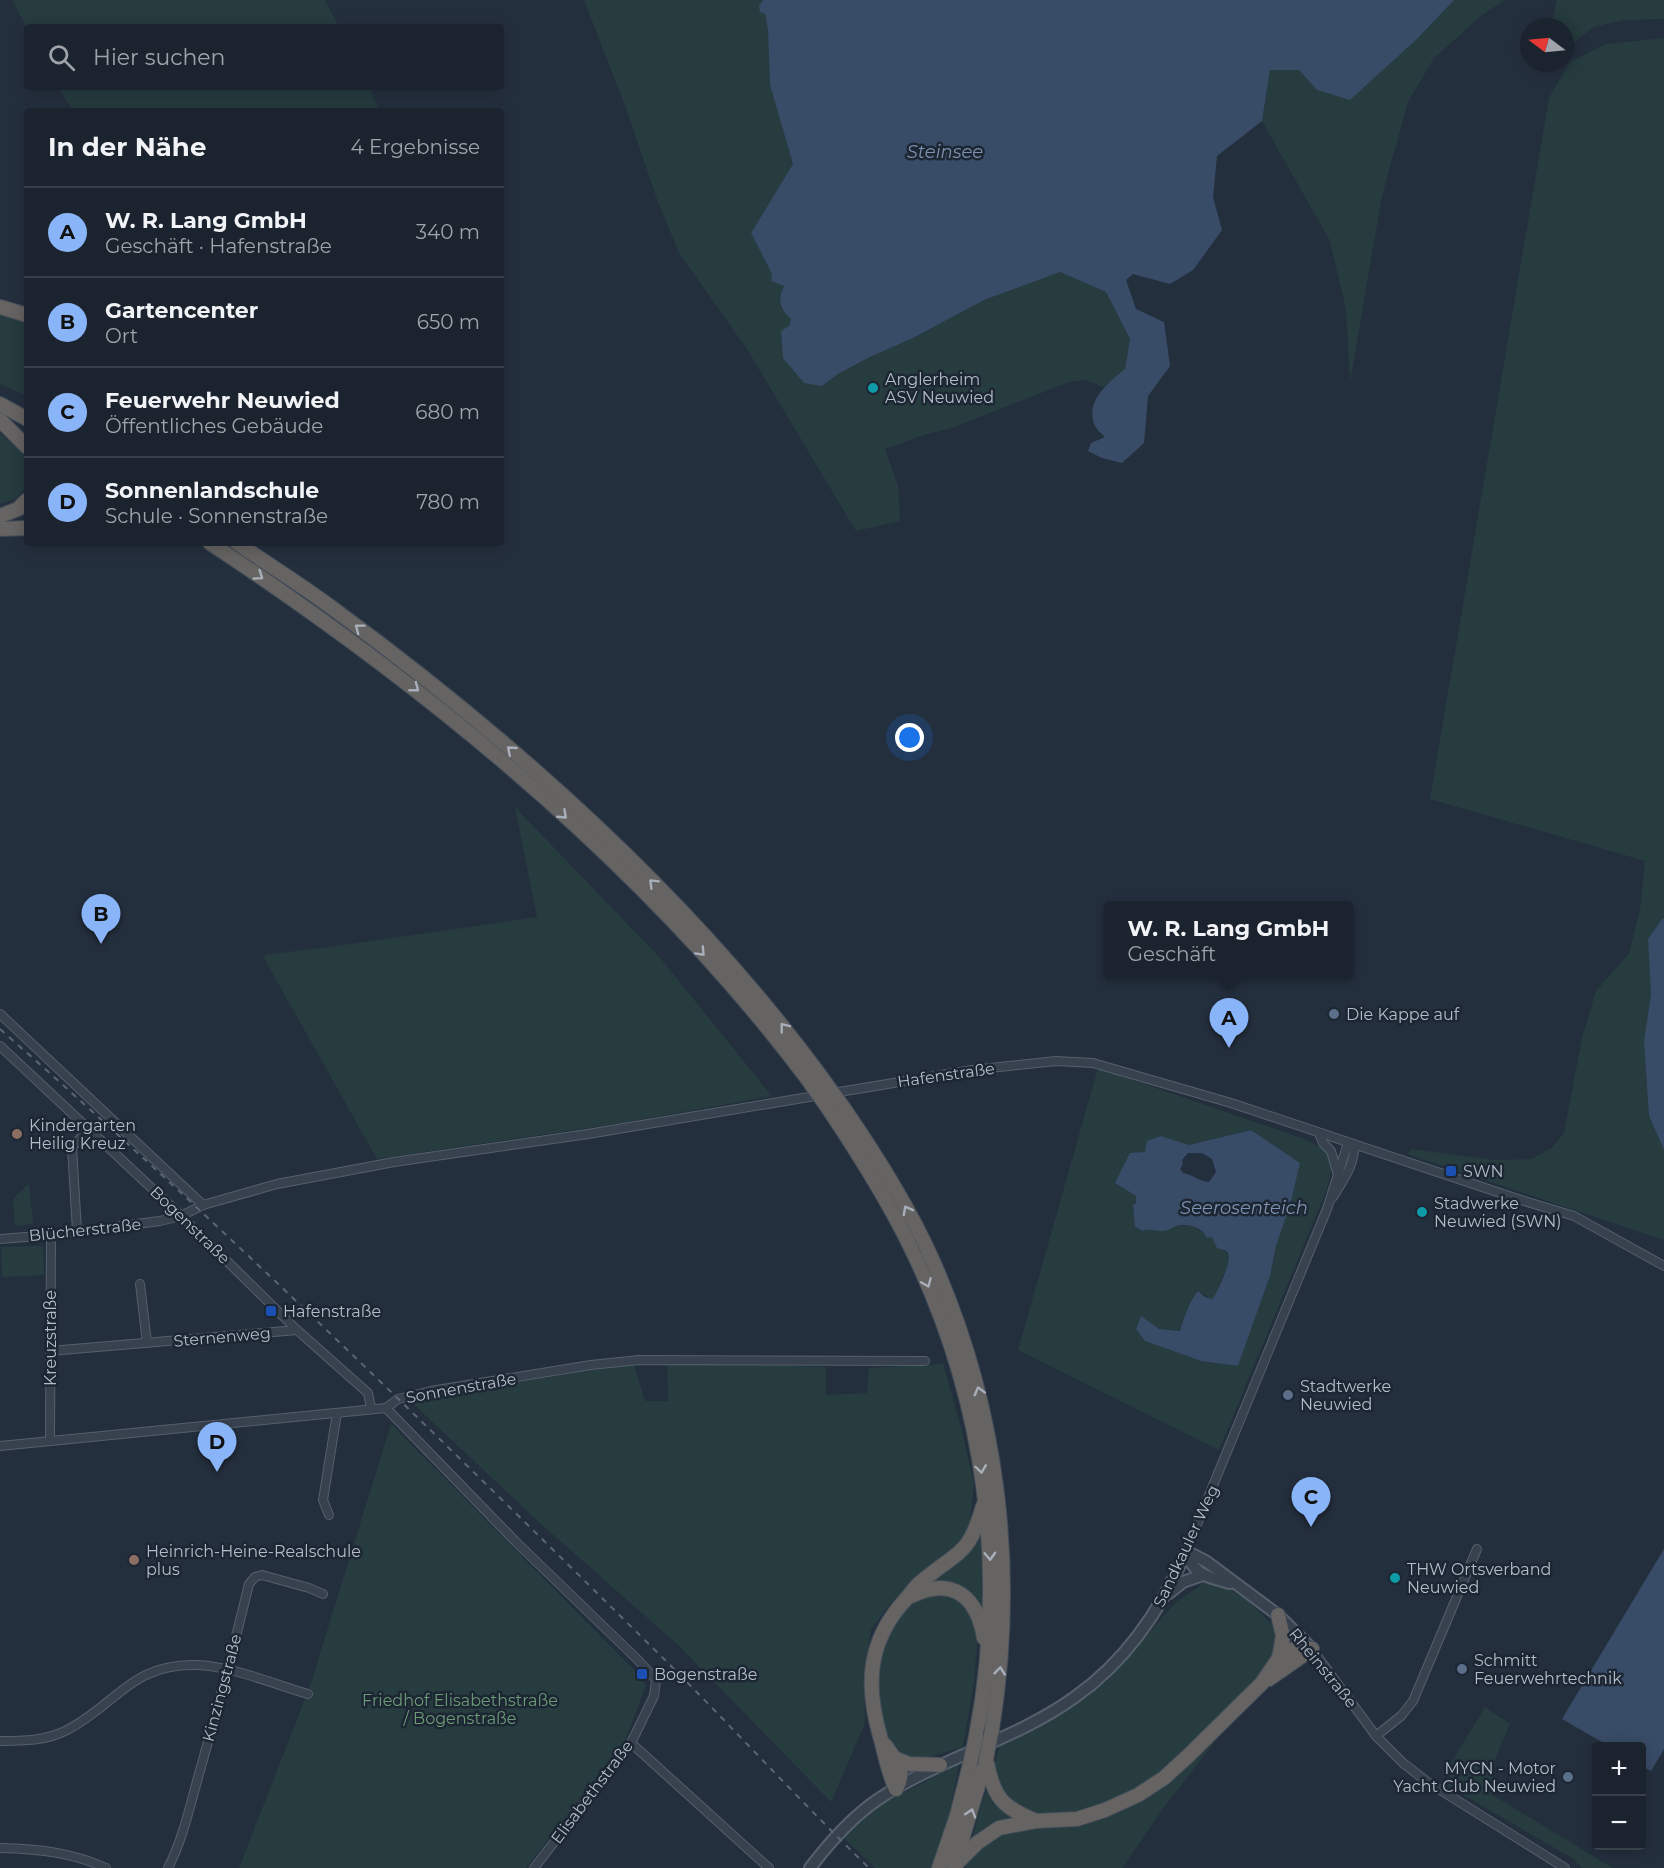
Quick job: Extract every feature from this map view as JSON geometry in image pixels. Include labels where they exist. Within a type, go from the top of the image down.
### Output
[{"type":"highway","points":[[0,308],[24,314]]},
{"type":"highway","points":[[1,412],[24,411]]},
{"type":"highway","points":[[1,412],[24,418]]},
{"type":"highway","points":[[1,412],[24,432]]},
{"type":"highway","points":[[1,412],[24,443]]},
{"type":"highway","points":[[0,516],[18,509],[24,503]]},
{"type":"highway","points":[[0,530],[24,528]]},
{"type":"highway","points":[[214,546],[368,652],[419,691],[522,777],[666,914],[813,1076]]},
{"type":"highway","points":[[241,546],[333,609],[428,681],[531,767],[610,840],[697,928],[774,1014],[813,1076],[890,1179],[924,1243],[949,1301],[980,1394],[992,1448],[1001,1517],[1004,1569],[1002,1647],[992,1729],[986,1759],[954,1867]]},
{"type":"highway","points":[[837,1109],[911,1248],[937,1307],[965,1393],[977,1444],[985,1498],[991,1593],[988,1657],[970,1764],[957,1815],[939,1868]]},
{"type":"highway","points":[[896,1789],[884,1755],[872,1703],[872,1669],[878,1646],[886,1625],[906,1599],[922,1581],[957,1557],[964,1549],[976,1529],[985,1498]]},
{"type":"highway","points":[[906,1599],[932,1589],[950,1589],[964,1596],[976,1609],[980,1618],[988,1657]]},
{"type":"highway","points":[[1278,1615],[1283,1636],[1279,1658]]},
{"type":"highway","points":[[1262,1683],[1279,1658],[1295,1647],[1311,1649]]},
{"type":"highway","points":[[954,1867],[976,1843],[991,1832],[1036,1821],[1059,1821],[1091,1815],[1138,1795],[1174,1769],[1262,1683],[1311,1649]]},
{"type":"highway","points":[[880,1738],[900,1769],[902,1777],[896,1789]]},
{"type":"highway","points":[[894,1758],[909,1764],[940,1765]]},
{"type":"highway","points":[[986,1759],[992,1785],[1000,1801],[1014,1812],[1036,1821]]},
{"type":"street","points":[[0,1014],[202,1205]]},
{"type":"street","name":"Bogenstraße","points":[[0,1046],[181,1216],[297,1330],[368,1393],[371,1408]]},
{"type":"street","name":"Hafenstraße","points":[[202,1205],[277,1184],[394,1162],[588,1134],[972,1070],[1056,1061],[1094,1063],[1231,1103],[1574,1216],[1664,1266]]},
{"type":"street","points":[[77,1231],[72,1147],[89,1129]]},
{"type":"street","points":[[1319,1133],[1323,1143],[1330,1151],[1337,1172]]},
{"type":"street","name":"Sandkauler Weg","points":[[1327,1209],[1337,1172],[1351,1144]]},
{"type":"street","name":"Sandkauler Weg","points":[[810,1868],[860,1814],[878,1800],[940,1765],[1036,1721],[1095,1681],[1132,1643],[1164,1599],[1186,1551],[1327,1209],[1352,1164],[1351,1144]]},
{"type":"street","name":"Blücherstraße","points":[[0,1239],[160,1221],[181,1216],[202,1205]]},
{"type":"street","name":"Kreuzstraße","points":[[50,1441],[51,1235]]},
{"type":"street","points":[[140,1284],[147,1343]]},
{"type":"street","name":"Sternenweg","points":[[50,1351],[297,1330]]},
{"type":"street","name":"Sonnenstraße","points":[[0,1446],[386,1408],[398,1399],[431,1391],[591,1365],[639,1360],[925,1361]]},
{"type":"street","name":"Elisabethstraße","points":[[386,1408],[516,1542],[639,1660],[656,1680],[654,1696],[631,1743],[534,1868]]},
{"type":"street","points":[[329,1515],[323,1500],[337,1413]]},
{"type":"street","points":[[1376,1736],[1401,1716],[1413,1701],[1477,1549]]},
{"type":"street","points":[[1164,1599],[1183,1582],[1203,1575],[1190,1563],[1186,1551]]},
{"type":"street","name":"Rheinstraße","points":[[1186,1551],[1207,1562],[1278,1615],[1311,1649],[1376,1736],[1403,1763],[1426,1781],[1565,1868]]},
{"type":"street","name":"Kinzingstraße","points":[[168,1868],[181,1838],[228,1670],[249,1584],[255,1577],[262,1575],[323,1594]]},
{"type":"street","name":"Rheinstraße","points":[[1203,1575],[1236,1585]]},
{"type":"street","points":[[0,1741],[36,1740],[66,1730],[88,1717],[129,1683],[173,1667],[195,1665],[228,1670],[308,1694]]},
{"type":"street","points":[[631,1743],[769,1868]]},
{"type":"street","points":[[0,1848],[61,1852],[106,1868]]},
{"type":"green space","points":[[12,0],[325,0],[337,24],[25,24]]},
{"type":"green space","points":[[584,0],[763,0],[759,6],[765,14],[768,30],[770,85],[793,164],[751,233],[772,274],[784,286],[791,319],[789,326],[822,386],[838,374],[870,357],[913,338],[984,300],[1060,272],[1106,292],[1130,339],[1125,369],[1103,387],[1085,380],[1069,382],[952,428],[885,449],[898,486],[900,521],[856,531],[747,349],[679,253]]},
{"type":"green space","points":[[1454,0],[1505,0],[1482,15],[1434,58],[1408,102],[1382,196],[1350,382],[1346,309],[1330,241],[1262,121],[1270,70],[1299,70],[1317,90],[1419,37]]},
{"type":"green space","points":[[1557,0],[1664,0],[1664,19],[1624,20],[1593,27],[1574,43],[1574,18],[1553,18]]},
{"type":"green space","points":[[1664,38],[1664,919],[1648,939],[1651,994],[1644,1041],[1649,1116],[1664,1150],[1664,1240],[1407,1154],[1412,1149],[1494,1160],[1531,1159],[1553,1147],[1564,1132],[1582,1038],[1596,991],[1629,953],[1640,910],[1645,861],[1430,799],[1549,98],[1564,72],[1574,72],[1574,60],[1606,44]]},
{"type":"green space","points":[[60,90],[370,90],[379,108],[71,108]]},
{"type":"green space","points":[[0,312],[24,319],[24,395],[0,384]]},
{"type":"green space","points":[[0,434],[23,452],[24,488],[17,498],[0,504]]},
{"type":"green space","points":[[515,807],[661,959],[772,1096],[616,1124],[377,1159],[264,955],[537,917]]},
{"type":"green space","points":[[1098,1068],[1305,1139],[1334,1155],[1327,1189],[1219,1450],[1018,1350]],"holes":[[[1251,1130],[1300,1163],[1291,1202],[1276,1246],[1270,1276],[1238,1366],[1201,1361],[1145,1341],[1136,1329],[1141,1316],[1159,1329],[1180,1331],[1187,1310],[1198,1291],[1213,1300],[1227,1267],[1229,1256],[1212,1237],[1192,1226],[1174,1226],[1143,1231],[1136,1228],[1134,1217],[1136,1196],[1116,1184],[1161,1136],[1189,1145]]]},
{"type":"green space","points":[[29,1183],[33,1224],[15,1226],[13,1199]]},
{"type":"green space","points":[[43,1246],[44,1275],[2,1277],[1,1247]]},
{"type":"green space","points":[[667,1362],[826,1367],[826,1395],[867,1393],[869,1368],[943,1364],[963,1434],[974,1485],[969,1531],[946,1558],[906,1587],[871,1630],[864,1675],[865,1723],[831,1802],[677,1644],[542,1525],[408,1399],[634,1364],[645,1401],[668,1401]]},
{"type":"green space","name":"Friedhof Elisabethstraße / Bogenstraße","points":[[391,1424],[633,1669],[646,1685],[626,1739],[526,1868],[239,1868],[310,1686]]},
{"type":"green space","points":[[980,1527],[983,1614],[974,1600],[922,1588]]},
{"type":"green space","points":[[1203,1580],[1235,1593],[1269,1622],[1277,1631],[1276,1659],[1210,1729],[1162,1772],[1135,1790],[1107,1804],[1061,1815],[1033,1813],[1005,1798],[994,1771],[1000,1744],[1059,1715],[1107,1681],[1176,1602],[1200,1586]]},
{"type":"green space","points":[[941,1593],[966,1604],[978,1632],[974,1682],[963,1747],[920,1760],[900,1756],[888,1744],[877,1707],[879,1661],[893,1625],[910,1603],[920,1597]]},
{"type":"green space","points":[[1485,1707],[1510,1724],[1494,1761],[1491,1794],[1613,1868],[1583,1868],[1572,1858],[1448,1786],[1449,1766]]},
{"type":"green space","points":[[1223,1731],[1165,1806],[1122,1868],[965,1868],[975,1851],[1010,1829],[1096,1818]]},
{"type":"green space","points":[[959,1764],[950,1813],[932,1868],[875,1868],[844,1838],[876,1807]]},
{"type":"green space","points":[[987,1785],[1020,1818],[970,1845]]},
{"type":"water","name":"Steinsee","points":[[763,0],[1454,0],[1419,37],[1350,100],[1317,90],[1299,70],[1270,70],[1262,121],[1217,156],[1213,197],[1222,230],[1193,270],[1170,284],[1133,274],[1126,280],[1136,309],[1164,322],[1170,366],[1148,396],[1144,443],[1122,463],[1102,458],[1088,451],[1091,443],[1105,437],[1095,426],[1092,417],[1095,400],[1106,386],[1125,369],[1130,339],[1106,292],[1060,272],[984,300],[913,338],[870,357],[838,374],[822,386],[804,383],[783,358],[781,331],[789,326],[791,319],[784,312],[781,304],[784,286],[771,281],[772,274],[751,233],[793,164],[770,85],[768,30],[765,14],[760,12],[759,6]]},
{"type":"water","points":[[1664,919],[1664,1150],[1649,1116],[1644,1041],[1651,994],[1648,939]]},
{"type":"water","name":"Seerosenteich","points":[[1251,1130],[1300,1163],[1291,1202],[1276,1246],[1270,1276],[1238,1366],[1201,1361],[1145,1341],[1136,1329],[1141,1316],[1159,1329],[1180,1331],[1195,1295],[1198,1291],[1205,1297],[1213,1299],[1227,1268],[1229,1256],[1227,1252],[1217,1248],[1212,1237],[1207,1238],[1202,1231],[1194,1227],[1181,1225],[1163,1231],[1143,1231],[1135,1227],[1133,1205],[1136,1203],[1136,1196],[1115,1183],[1130,1153],[1145,1152],[1147,1141],[1161,1136],[1189,1145]],"holes":[[[1188,1153],[1202,1153],[1212,1159],[1216,1172],[1209,1182],[1183,1173],[1180,1169],[1183,1164],[1182,1160]]]},
{"type":"water","points":[[1664,1549],[1664,1749],[1651,1771],[1646,1768],[1646,1742],[1602,1742],[1562,1719]]},
{"type":"railway","points":[[0,1029],[254,1261],[420,1420],[665,1660],[869,1868]]},
{"type":"place","name":"Anglerheim ASV Neuwied","points":[[873,388]]},
{"type":"place","name":"Gartencenter","points":[[101,944]]},
{"type":"place","name":"Die Kappe auf","points":[[1334,1014]]},
{"type":"place","name":"W. R. Lang GmbH","points":[[1229,1048]]},
{"type":"place","name":"Kindergarten Heilig Kreuz","points":[[17,1134]]},
{"type":"place","name":"SWN","points":[[1451,1171]]},
{"type":"place","name":"Stadwerke Neuwied (SWN)","points":[[1422,1212]]},
{"type":"place","name":"Hafenstraße","points":[[271,1311]]},
{"type":"place","name":"Stadtwerke Neuwied","points":[[1288,1395]]},
{"type":"place","name":"Sonnenlandschule","points":[[217,1472]]},
{"type":"place","name":"Feuerwehr Neuwied","points":[[1311,1527]]},
{"type":"place","name":"Heinrich-Heine-Realschule plus","points":[[134,1560]]},
{"type":"place","name":"THW Ortsverband Neuwied","points":[[1395,1578]]},
{"type":"place","name":"Schmitt Feuerwehrtechnik","points":[[1462,1669]]},
{"type":"place","name":"Bogenstraße","points":[[642,1674]]},
{"type":"place","name":"MYCN - Motor Yacht Club Neuwied","points":[[1568,1777]]}]
